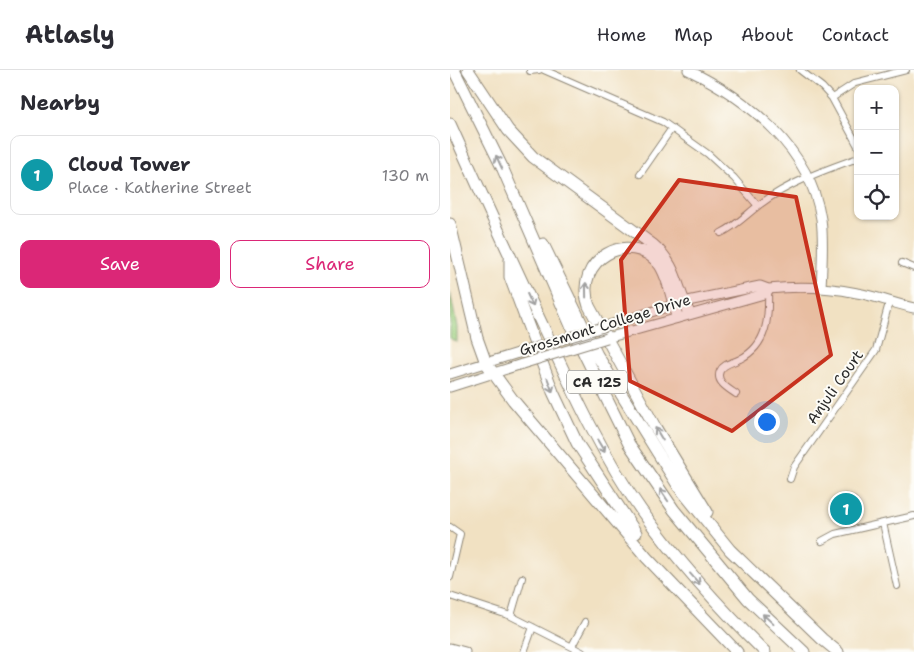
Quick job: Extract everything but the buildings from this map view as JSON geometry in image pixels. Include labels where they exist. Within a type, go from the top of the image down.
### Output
[{"type":"highway","name":"CA 125","points":[[454,70],[509,184],[575,335],[629,444],[674,510],[748,599],[804,652]]},
{"type":"highway","points":[[468,70],[508,130],[533,157],[662,253],[673,268],[678,308]]},
{"type":"highway","name":"CA 125","points":[[450,124],[599,443],[640,508],[680,561],[729,617],[765,652]]},
{"type":"highway","points":[[509,184],[541,239],[574,310],[614,385],[679,487],[730,550],[822,639],[838,652]]},
{"type":"highway","points":[[450,224],[477,338],[486,363],[513,400],[671,584],[737,652]]},
{"type":"highway","points":[[689,313],[678,308],[662,268],[650,256],[639,251],[621,249],[606,254],[594,264],[587,279],[587,301],[597,321],[655,427],[730,550]]},
{"type":"highway","points":[[510,256],[510,277],[553,392],[577,443],[671,584]]},
{"type":"main road","points":[[688,70],[717,84],[754,111],[788,147],[807,177],[813,188],[821,219],[823,259],[821,288]]},
{"type":"main road","name":"Grossmont College Drive","points":[[452,372],[616,323],[760,286],[768,289],[821,288],[859,293],[889,303],[914,308]]},
{"type":"main road","name":"Grossmont College Drive","points":[[689,313],[764,294],[768,289]]},
{"type":"main road","name":"Grossmont College Drive","points":[[450,387],[620,334],[678,308]]},
{"type":"main road","points":[[450,648],[465,652]]},
{"type":"street","points":[[530,71],[539,70]]},
{"type":"street","points":[[544,70],[663,122],[708,154],[734,178],[758,206]]},
{"type":"street","points":[[800,70],[822,87],[832,98],[854,139]]},
{"type":"street","points":[[832,98],[855,83],[906,70]]},
{"type":"street","points":[[640,174],[672,128]]},
{"type":"street","points":[[721,233],[734,227],[758,206],[807,177],[854,159]]},
{"type":"street","points":[[902,263],[914,268]]},
{"type":"street","points":[[736,394],[723,385],[720,372],[726,364],[750,352],[762,337],[768,319],[768,289]]},
{"type":"street","name":"Anjuli Court","points":[[790,479],[794,467],[876,350],[889,303]]},
{"type":"street","points":[[822,542],[835,534],[914,516]]},
{"type":"street","points":[[883,523],[897,586]]},
{"type":"street","points":[[450,527],[460,534],[450,576]]},
{"type":"street","points":[[511,616],[522,578]]},
{"type":"street","points":[[450,596],[511,616],[582,652]]},
{"type":"street","points":[[572,646],[585,622]]},
{"type":"street","points":[[524,652],[533,627]]},
{"type":"highlighted area","points":[[679,180],[796,197],[831,355],[732,431],[630,381],[621,260]]},
{"type":"green space","points":[[450,291],[457,327],[457,343],[450,338]]},
{"type":"place","name":"Cloud Tower","points":[[846,509]]}]
